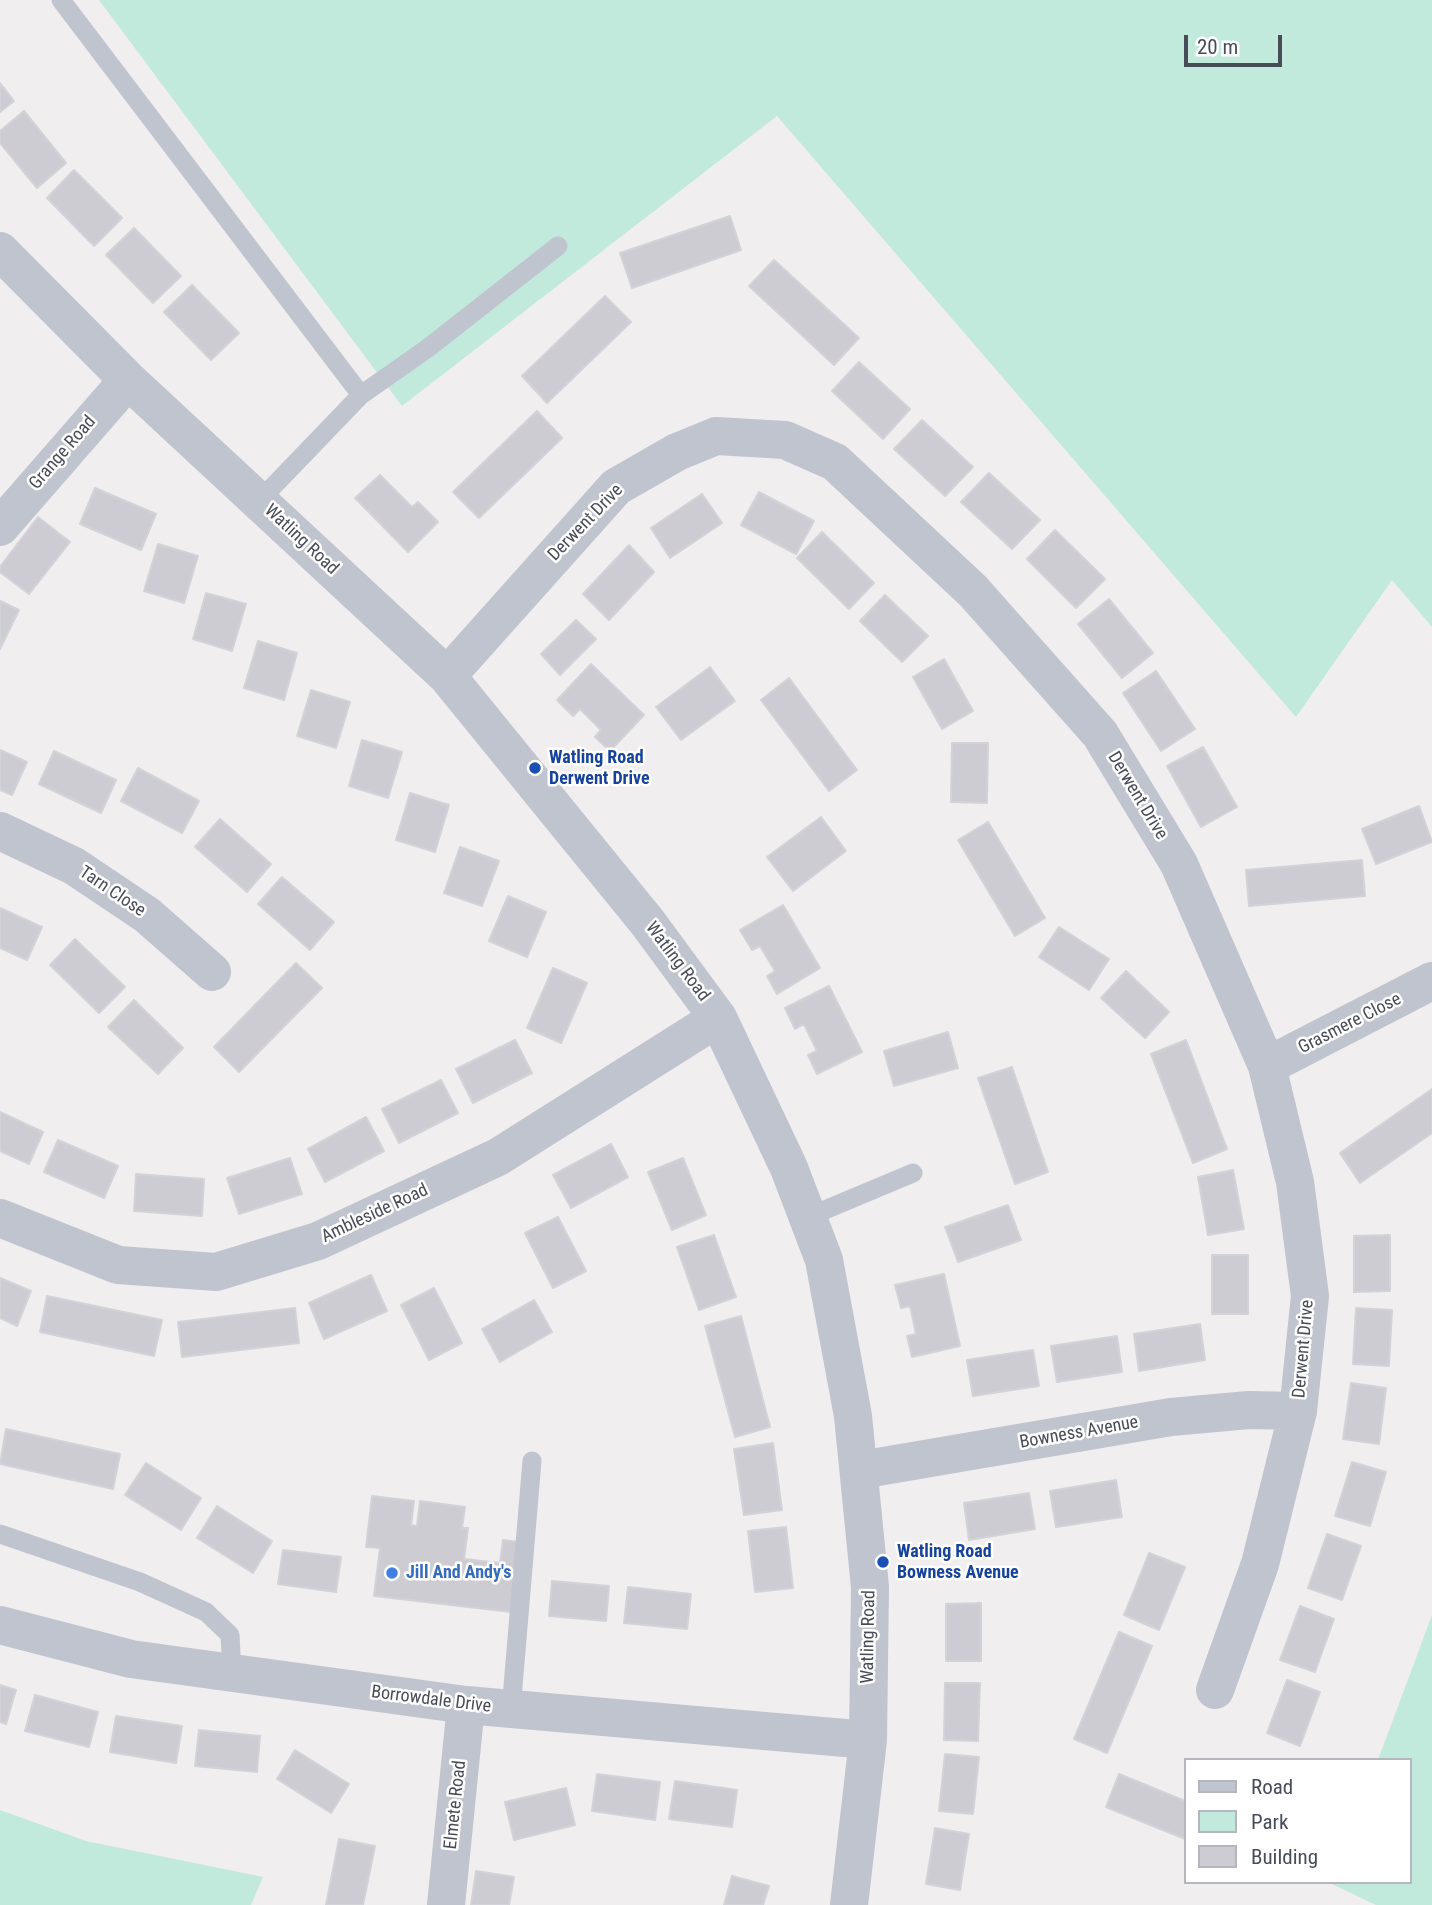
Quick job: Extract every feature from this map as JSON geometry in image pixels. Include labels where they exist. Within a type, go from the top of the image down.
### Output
[{"type":"street","name":"Watling Road","points":[[0,251],[128,380],[447,676],[648,923],[718,1018],[789,1168],[824,1260],[853,1416],[870,1587],[868,1740],[849,1905]]},
{"type":"street","name":"Grange Road","points":[[0,527],[128,380]]},
{"type":"street","name":"Derwent Drive","points":[[447,676],[616,487],[677,452],[716,436],[785,440],[835,462],[973,591],[1100,734],[1178,864],[1267,1066],[1294,1182],[1310,1296],[1298,1412],[1260,1564],[1215,1690]]},
{"type":"street","name":"Tarn Close","points":[[0,831],[74,866],[147,915],[212,972]]},
{"type":"street","name":"Grasmere Close","points":[[1267,1066],[1432,981]]},
{"type":"street","name":"Ambleside Road","points":[[0,1217],[118,1265],[216,1272],[318,1241],[498,1157],[718,1018]]},
{"type":"street","name":"Bowness Avenue","points":[[860,1470],[1171,1417],[1249,1410],[1298,1412]]},
{"type":"street","name":"Borrowdale Drive","points":[[0,1625],[131,1660],[466,1705],[868,1740]]},
{"type":"street","name":"Elmete Road","points":[[446,1905],[466,1705]]},
{"type":"lane","points":[[61,0],[361,395]]},
{"type":"lane","points":[[259,501],[361,395],[428,348],[558,246]]},
{"type":"lane","points":[[808,1217],[913,1173]]},
{"type":"lane","points":[[511,1710],[533,1461]]},
{"type":"lane","points":[[0,1534],[140,1582],[206,1612],[230,1635],[232,1673]]},
{"type":"green space","points":[[99,0],[1432,0],[1432,627],[1392,580],[1296,717],[777,116],[402,406]]},
{"type":"green space","points":[[1432,1615],[1432,1905],[1376,1905],[1332,1884],[1411,1884],[1411,1758],[1379,1758]]},
{"type":"green space","points":[[0,1810],[86,1841],[263,1877],[251,1905],[0,1905]]},
{"type":"building","points":[[0,83],[14,101],[0,112]]},
{"type":"building","points":[[24,111],[66,163],[37,188],[0,143],[0,131]]},
{"type":"building","points":[[74,170],[122,218],[94,246],[47,198]]},
{"type":"building","points":[[730,216],[741,250],[632,288],[620,253]]},
{"type":"building","points":[[134,228],[181,276],[153,303],[106,255]]},
{"type":"building","points":[[774,260],[859,338],[834,365],[749,286]]},
{"type":"building","points":[[192,285],[239,333],[211,360],[164,312]]},
{"type":"building","points":[[605,296],[631,322],[547,403],[522,376]]},
{"type":"building","points":[[859,362],[910,409],[883,439],[832,391]]},
{"type":"building","points":[[537,411],[562,438],[479,518],[453,492]]},
{"type":"building","points":[[922,420],[973,467],[945,496],[894,449]]},
{"type":"building","points":[[989,473],[1040,520],[1012,549],[961,502]]},
{"type":"building","points":[[380,475],[412,507],[418,502],[438,522],[408,552],[355,498]]},
{"type":"building","points":[[95,488],[156,514],[141,550],[80,524]]},
{"type":"building","points":[[759,492],[814,521],[796,554],[741,525]]},
{"type":"building","points":[[702,494],[722,523],[670,558],[651,528]]},
{"type":"building","points":[[38,517],[70,542],[29,594],[0,572],[0,567]]},
{"type":"building","points":[[1055,530],[1105,579],[1076,608],[1027,559]]},
{"type":"building","points":[[822,532],[874,583],[849,609],[797,558]]},
{"type":"building","points":[[158,544],[198,556],[184,603],[144,591]]},
{"type":"building","points":[[629,545],[654,572],[609,620],[583,594]]},
{"type":"building","points":[[206,593],[246,604],[232,651],[193,639]]},
{"type":"building","points":[[885,595],[928,636],[902,662],[860,621]]},
{"type":"building","points":[[1109,599],[1153,653],[1122,678],[1078,624]]},
{"type":"building","points":[[0,601],[19,610],[0,649]]},
{"type":"building","points":[[576,620],[596,639],[560,675],[541,654]]},
{"type":"building","points":[[258,641],[297,653],[284,700],[244,688]]},
{"type":"building","points":[[944,659],[973,711],[942,729],[913,677]]},
{"type":"building","points":[[591,664],[644,715],[610,751],[595,737],[601,730],[580,709],[573,716],[557,700]]},
{"type":"building","points":[[710,667],[735,701],[681,740],[656,707]]},
{"type":"building","points":[[1156,671],[1195,729],[1161,751],[1123,693]]},
{"type":"building","points":[[789,678],[857,770],[829,791],[761,700]]},
{"type":"building","points":[[311,690],[350,702],[336,748],[297,736]]},
{"type":"building","points":[[362,740],[402,752],[388,798],[349,786]]},
{"type":"building","points":[[952,743],[988,743],[987,803],[951,802]]},
{"type":"building","points":[[1203,747],[1237,807],[1201,827],[1167,766]]},
{"type":"building","points":[[0,750],[27,762],[12,795],[0,790]]},
{"type":"building","points":[[54,751],[116,780],[101,813],[39,784]]},
{"type":"building","points":[[138,768],[199,801],[182,833],[121,801]]},
{"type":"building","points":[[410,793],[449,805],[435,852],[396,840]]},
{"type":"building","points":[[1419,806],[1432,842],[1376,864],[1362,829]]},
{"type":"building","points":[[821,817],[846,851],[793,891],[767,857]]},
{"type":"building","points":[[220,819],[271,864],[247,892],[195,847]]},
{"type":"building","points":[[988,822],[1045,918],[1015,936],[958,840]]},
{"type":"building","points":[[460,847],[499,861],[482,906],[444,893]]},
{"type":"building","points":[[1362,860],[1365,896],[1249,906],[1246,870]]},
{"type":"building","points":[[282,877],[334,922],[310,950],[258,904]]},
{"type":"building","points":[[508,896],[546,912],[527,957],[489,941]]},
{"type":"building","points":[[783,905],[820,968],[777,994],[767,976],[775,971],[760,946],[752,950],[740,930]]},
{"type":"building","points":[[0,908],[42,927],[27,960],[0,948]]},
{"type":"building","points":[[1059,927],[1109,959],[1089,990],[1039,957]]},
{"type":"building","points":[[75,939],[125,987],[99,1013],[50,965]]},
{"type":"building","points":[[296,963],[322,988],[239,1072],[214,1047]]},
{"type":"building","points":[[553,968],[587,983],[561,1043],[527,1028]]},
{"type":"building","points":[[1126,971],[1169,1012],[1145,1038],[1101,998]]},
{"type":"building","points":[[829,986],[862,1052],[817,1074],[808,1055],[817,1051],[804,1024],[795,1029],[785,1008]]},
{"type":"building","points":[[134,1000],[183,1048],[158,1074],[108,1027]]},
{"type":"building","points":[[948,1032],[958,1068],[894,1086],[884,1051]]},
{"type":"building","points":[[515,1040],[532,1073],[473,1103],[456,1069]]},
{"type":"building","points":[[1186,1040],[1227,1149],[1193,1163],[1151,1054]]},
{"type":"building","points":[[1012,1067],[1048,1172],[1015,1184],[978,1078]]},
{"type":"building","points":[[441,1080],[458,1113],[399,1143],[382,1109]]},
{"type":"building","points":[[1432,1089],[1432,1133],[1360,1183],[1340,1153]]},
{"type":"building","points":[[0,1112],[43,1132],[29,1164],[0,1151]]},
{"type":"building","points":[[366,1117],[384,1151],[325,1182],[308,1149]]},
{"type":"building","points":[[58,1140],[118,1166],[104,1198],[44,1172]]},
{"type":"building","points":[[611,1144],[628,1177],[571,1208],[553,1175]]},
{"type":"building","points":[[290,1158],[302,1194],[239,1214],[227,1178]]},
{"type":"building","points":[[683,1158],[706,1215],[672,1230],[648,1172]]},
{"type":"building","points":[[1233,1170],[1244,1229],[1208,1235],[1198,1177]]},
{"type":"building","points":[[136,1174],[204,1179],[202,1216],[134,1211]]},
{"type":"building","points":[[1008,1205],[1021,1240],[958,1262],[945,1227]]},
{"type":"building","points":[[558,1217],[586,1271],[553,1288],[525,1233]]},
{"type":"building","points":[[714,1235],[736,1297],[699,1310],[677,1247]]},
{"type":"building","points":[[1390,1235],[1390,1291],[1354,1292],[1354,1236]]},
{"type":"building","points":[[1212,1255],[1248,1255],[1248,1314],[1212,1314]]},
{"type":"building","points":[[944,1274],[960,1346],[912,1357],[907,1336],[916,1334],[910,1306],[901,1308],[895,1285]]},
{"type":"building","points":[[371,1275],[387,1311],[324,1339],[309,1303]]},
{"type":"building","points":[[0,1278],[31,1291],[17,1326],[0,1318]]},
{"type":"building","points":[[434,1288],[462,1343],[429,1360],[401,1305]]},
{"type":"building","points":[[47,1296],[162,1320],[154,1356],[40,1332]]},
{"type":"building","points":[[534,1300],[552,1332],[500,1362],[482,1329]]},
{"type":"building","points":[[295,1308],[299,1343],[182,1357],[178,1322]]},
{"type":"building","points":[[1356,1308],[1392,1310],[1389,1366],[1353,1364]]},
{"type":"building","points":[[741,1316],[770,1427],[735,1437],[705,1326]]},
{"type":"building","points":[[1200,1324],[1205,1360],[1139,1371],[1134,1334]]},
{"type":"building","points":[[1117,1336],[1122,1372],[1057,1382],[1051,1346]]},
{"type":"building","points":[[1033,1350],[1039,1386],[973,1396],[967,1360]]},
{"type":"building","points":[[1351,1383],[1386,1388],[1379,1444],[1343,1439]]},
{"type":"building","points":[[6,1429],[120,1454],[113,1489],[0,1464]]},
{"type":"building","points":[[773,1443],[782,1510],[744,1515],[734,1449]]},
{"type":"building","points":[[1352,1462],[1386,1472],[1370,1526],[1335,1516]]},
{"type":"building","points":[[146,1463],[201,1498],[181,1530],[125,1495]]},
{"type":"building","points":[[1116,1480],[1122,1517],[1056,1527],[1050,1491]]},
{"type":"building","points":[[1029,1493],[1035,1529],[969,1540],[964,1503]]},
{"type":"building","points":[[372,1496],[414,1501],[411,1525],[417,1526],[420,1501],[465,1507],[462,1528],[468,1528],[464,1559],[500,1563],[503,1540],[520,1542],[511,1612],[374,1596],[380,1548],[366,1547]]},
{"type":"building","points":[[217,1506],[272,1541],[253,1573],[197,1538]]},
{"type":"building","points":[[786,1527],[793,1588],[755,1592],[748,1531]]},
{"type":"building","points":[[1327,1534],[1361,1546],[1342,1600],[1308,1588]]},
{"type":"building","points":[[283,1550],[341,1557],[336,1592],[278,1584]]},
{"type":"building","points":[[1149,1553],[1185,1567],[1159,1630],[1124,1615]]},
{"type":"building","points":[[552,1581],[609,1586],[606,1621],[549,1616]]},
{"type":"building","points":[[628,1587],[691,1594],[687,1629],[624,1623]]},
{"type":"building","points":[[981,1603],[981,1661],[946,1661],[946,1604]]},
{"type":"building","points":[[1300,1606],[1334,1619],[1315,1672],[1280,1660]]},
{"type":"building","points":[[1119,1632],[1152,1646],[1107,1753],[1074,1739]]},
{"type":"building","points":[[1287,1680],[1320,1692],[1300,1746],[1267,1733]]},
{"type":"building","points":[[945,1683],[980,1683],[978,1741],[944,1740]]},
{"type":"building","points":[[0,1685],[16,1690],[6,1724],[0,1722]]},
{"type":"building","points":[[35,1695],[98,1712],[89,1747],[25,1731]]},
{"type":"building","points":[[116,1716],[182,1726],[176,1763],[110,1752]]},
{"type":"building","points":[[199,1730],[260,1736],[257,1772],[195,1766]]},
{"type":"building","points":[[295,1750],[349,1784],[331,1813],[277,1779]]},
{"type":"building","points":[[945,1754],[979,1757],[973,1814],[939,1811]]},
{"type":"building","points":[[597,1774],[660,1782],[655,1820],[592,1811]]},
{"type":"building","points":[[1119,1774],[1184,1801],[1184,1839],[1106,1807]]},
{"type":"building","points":[[675,1781],[737,1790],[732,1827],[669,1819]]},
{"type":"building","points":[[566,1788],[575,1825],[514,1840],[505,1802]]},
{"type":"building","points":[[935,1828],[969,1834],[960,1890],[926,1884]]},
{"type":"building","points":[[339,1839],[375,1846],[363,1905],[326,1905]]},
{"type":"building","points":[[476,1871],[514,1877],[509,1905],[471,1905]]},
{"type":"building","points":[[732,1876],[769,1886],[763,1905],[724,1905]]},
{"type":"place","name":"Watling Road Derwent Drive","points":[[535,768]]},
{"type":"place","name":"Watling Road Bowness Avenue","points":[[883,1562]]},
{"type":"place","name":"Jill And Andy's","points":[[392,1573]]}]
